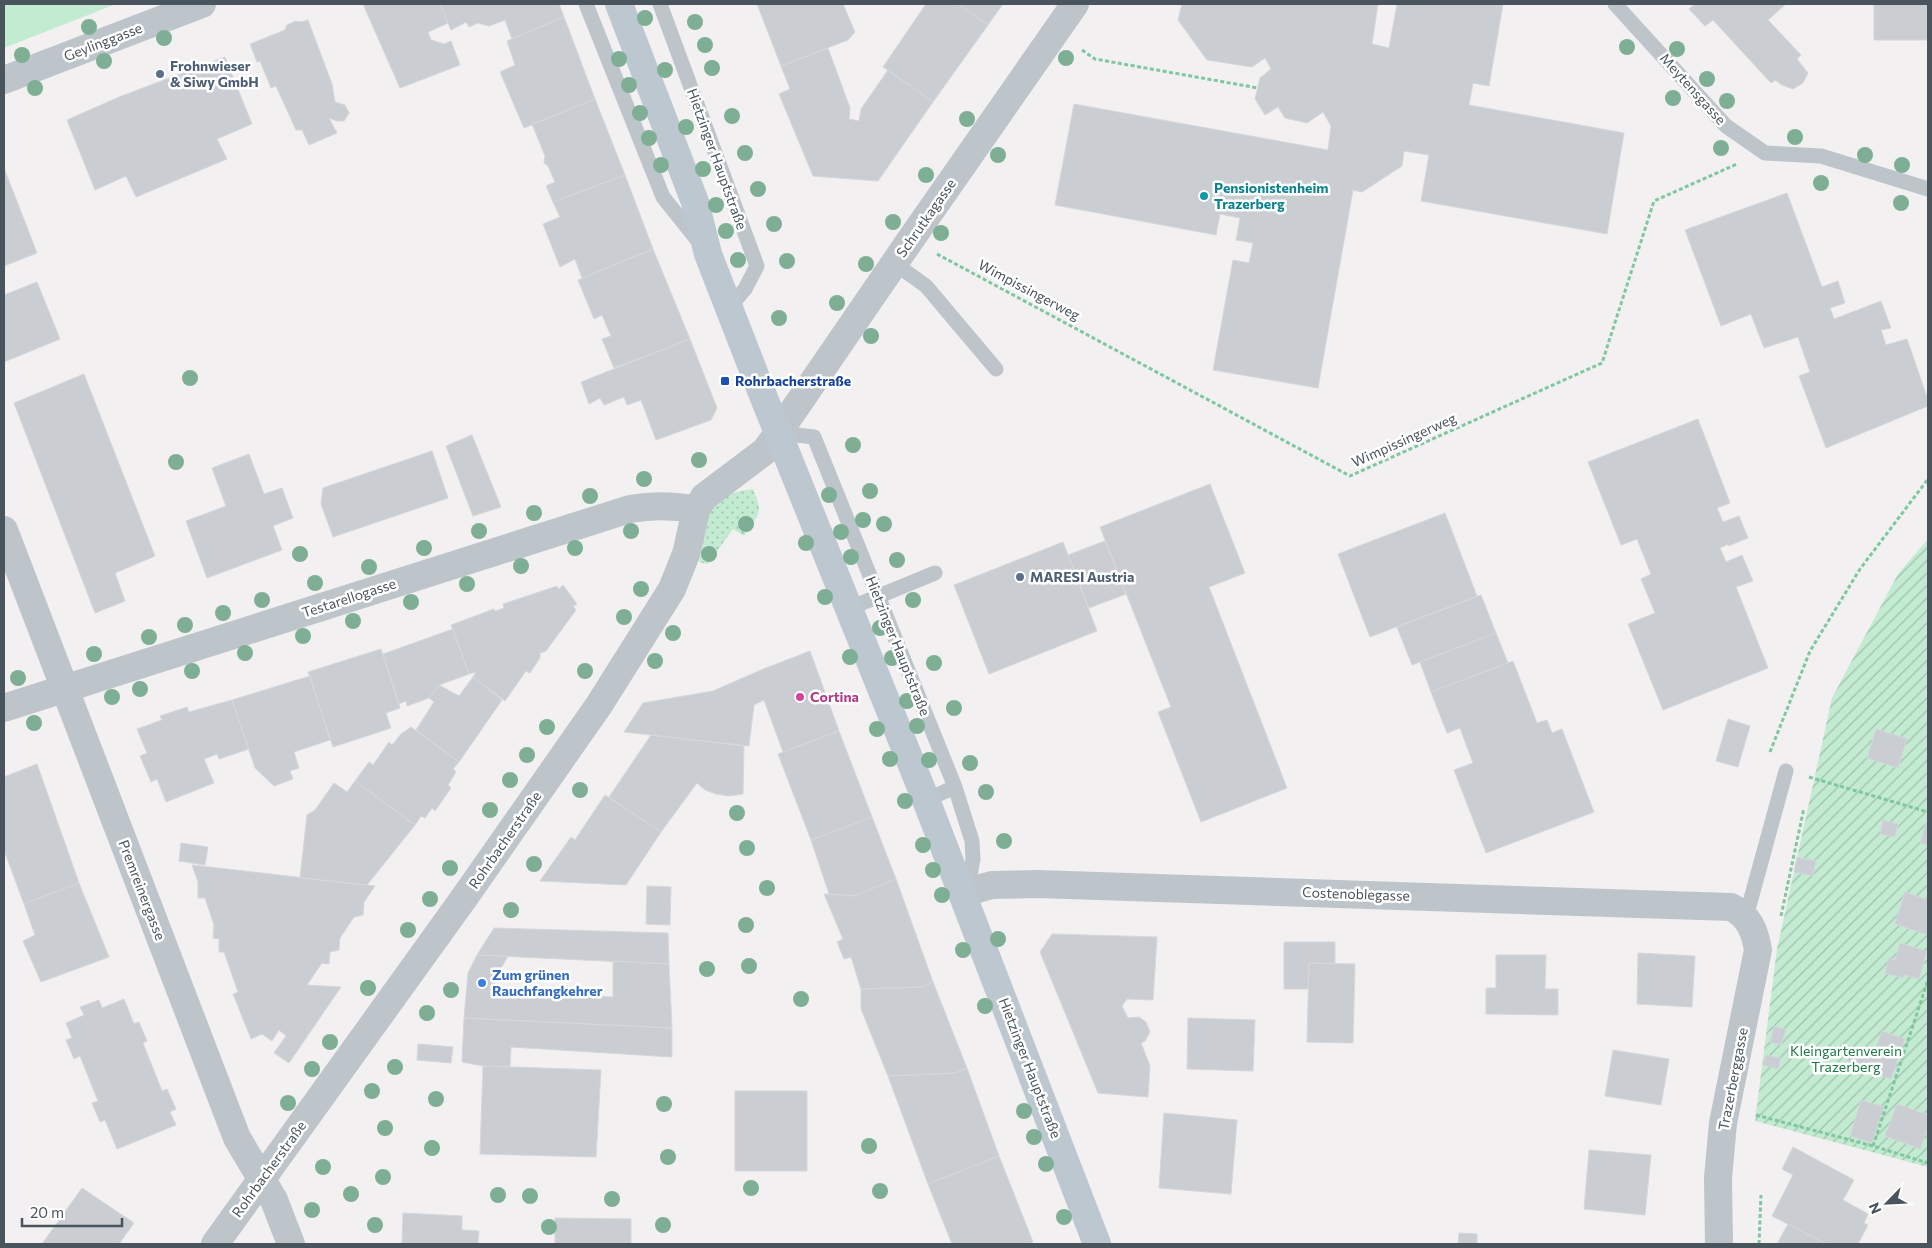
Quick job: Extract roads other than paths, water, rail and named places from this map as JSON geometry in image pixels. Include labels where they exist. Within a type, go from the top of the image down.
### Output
[{"type":"main road","name":"Hietzinger Hauptstraße","points":[[619,4],[695,202],[708,254],[963,892],[1097,1244]]},
{"type":"street","name":"Geylinggasse","points":[[4,80],[202,4]]},
{"type":"street","name":"Schrutkagasse","points":[[778,433],[910,239],[1075,4]]},
{"type":"street","name":"Rohrbacherstraße","points":[[215,1244],[464,898],[599,705],[678,576],[686,554],[696,510],[704,497],[759,456],[778,433]]},
{"type":"street","name":"Testarellogasse","points":[[4,708],[630,510],[647,506],[665,505],[696,510]]},
{"type":"street","name":"Premreinergasse","points":[[4,530],[237,1138],[263,1178],[274,1200],[291,1244]]},
{"type":"street","name":"Costenoblegasse","points":[[963,892],[992,885],[1037,884],[1718,905],[1731,907],[1746,917]]},
{"type":"street","name":"Trazerberggasse","points":[[1719,1244],[1717,1200],[1722,1132],[1758,950],[1756,938],[1746,917]]},
{"type":"lane","name":"Hietzinger Hauptstraße","points":[[586,4],[663,197],[708,254]]},
{"type":"lane","name":"Hietzinger Hauptstraße","points":[[660,4],[756,266],[745,289],[729,308]]},
{"type":"lane","name":"Meytensgasse","points":[[1615,4],[1726,126],[1765,153],[1821,156],[1928,189]]},
{"type":"lane","points":[[894,264],[926,286],[996,369]]},
{"type":"lane","name":"Hietzinger Hauptstraße","points":[[778,433],[814,437],[955,787],[972,841],[973,859],[970,876],[963,892]]},
{"type":"lane","points":[[850,608],[934,573]]},
{"type":"lane","points":[[1746,917],[1786,770]]},
{"type":"lane","points":[[926,800],[955,787]]},
{"type":"place","name":"Frohnwieser & Siwy GmbH","points":[[160,74]]},
{"type":"place","name":"Pensionistenheim Trazerberg","points":[[1204,196]]},
{"type":"place","name":"Rohrbacherstraße","points":[[725,381]]},
{"type":"place","name":"MARESI Austria","points":[[1020,577]]},
{"type":"place","name":"Cortina","points":[[800,697]]},
{"type":"place","name":"Zum grünen Rauchfangkehrer","points":[[482,983]]},
{"type":"park label","name":"Kleingartenverein Trazerberg","points":[[1846,1060]]}]
